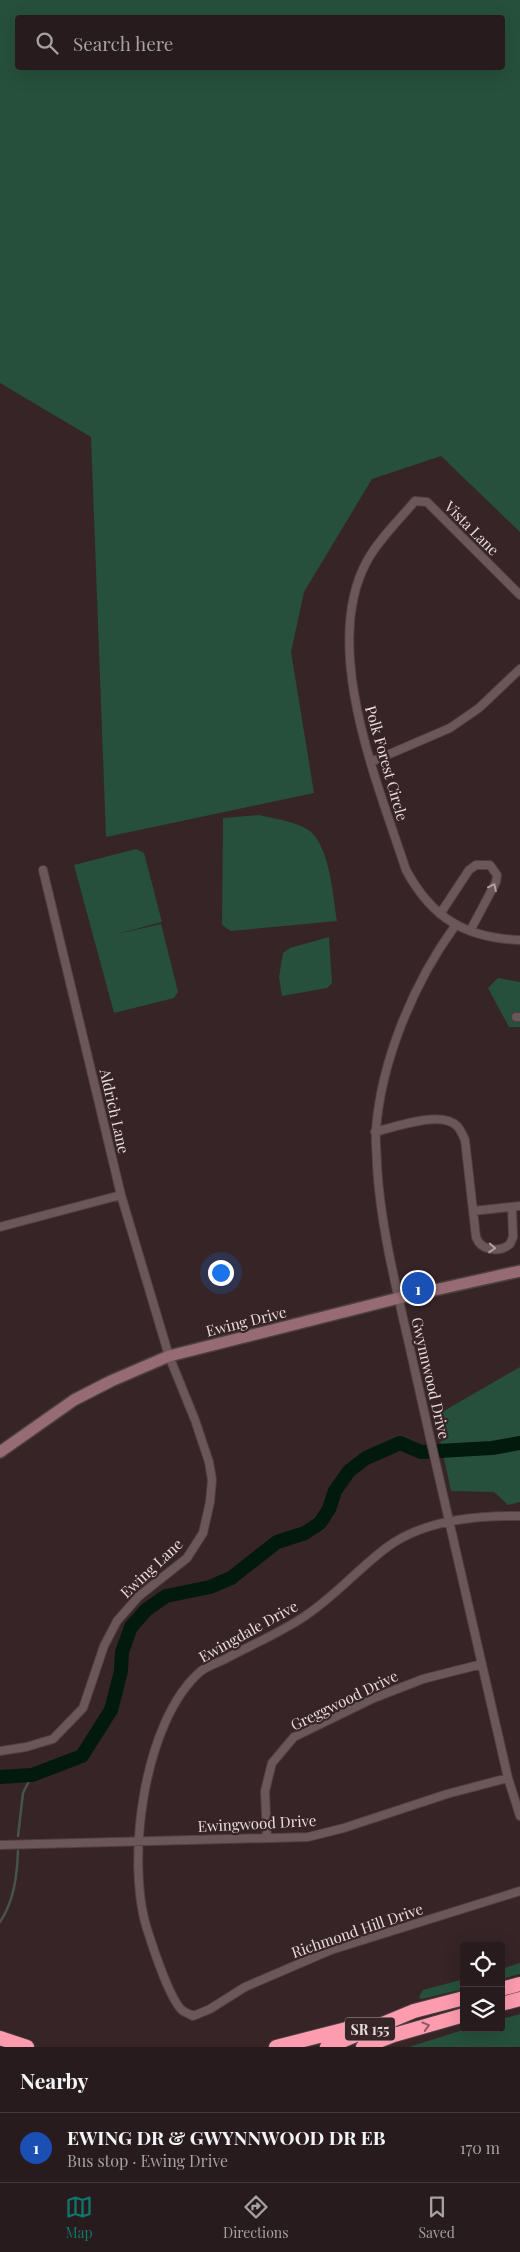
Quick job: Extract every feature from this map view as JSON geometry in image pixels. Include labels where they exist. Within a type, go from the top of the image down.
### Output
[{"type":"highway","points":[[505,1988],[520,1984]]},
{"type":"highway","name":"SR 155","points":[[327,2047],[414,2011],[460,1999]]},
{"type":"highway","points":[[505,2003],[520,1999]]},
{"type":"highway","points":[[276,2047],[414,2011]]},
{"type":"highway","name":"SR 155","points":[[363,2047],[394,2035],[460,2016]]},
{"type":"highway","points":[[371,2047],[394,2035]]},
{"type":"highway","points":[[0,2038],[27,2047]]},
{"type":"street","name":"Polk Forest Circle","points":[[426,502],[415,501],[401,517],[367,560],[357,585],[350,627],[350,666],[357,718],[406,870],[417,890],[440,914],[455,926],[509,940],[520,940]]},
{"type":"street","name":"Vista Lane","points":[[426,502],[520,595]]},
{"type":"street","points":[[371,762],[450,728],[479,708],[520,670]]},
{"type":"street","points":[[440,914],[469,870],[476,865],[490,865],[497,875],[496,882],[470,930]]},
{"type":"street","name":"Aldrich Lane","points":[[44,870],[121,1195],[169,1356]]},
{"type":"street","name":"Gwynnwood Drive","points":[[455,926],[444,940],[399,1027],[384,1080],[376,1132],[379,1199],[448,1522],[508,1778],[520,1816]]},
{"type":"street","points":[[376,1132],[430,1119],[452,1122],[458,1127],[465,1140],[473,1211],[479,1245],[485,1248],[498,1249],[510,1244],[513,1237],[516,1207],[473,1211]]},
{"type":"street","points":[[0,1227],[121,1195]]},
{"type":"street","name":"Ewing Drive","points":[[0,1452],[74,1400],[111,1381],[169,1356],[399,1298],[520,1271]]},
{"type":"street","name":"Ewing Lane","points":[[0,1751],[53,1739],[61,1732],[83,1708],[104,1646],[117,1621],[139,1596],[187,1558],[203,1534],[210,1502],[212,1480],[208,1462],[169,1356]]},
{"type":"street","name":"Ewingdale Drive","points":[[182,2010],[162,1972],[145,1925],[140,1886],[140,1807],[151,1764],[174,1705],[202,1671],[305,1616],[388,1547],[422,1529],[448,1522],[496,1515],[520,1516]]},
{"type":"street","name":"Greggwood Drive","points":[[267,1838],[265,1792],[272,1763],[294,1737],[374,1698],[423,1679],[482,1664]]},
{"type":"street","name":"Ewingwood Drive","points":[[0,1845],[308,1836],[344,1828],[447,1794],[508,1778]]},
{"type":"street","name":"Richmond Hill Drive","points":[[182,2010],[193,2016],[210,2009],[245,1987],[322,1953],[520,1891]]},
{"type":"green space","points":[[0,0],[520,0],[520,532],[441,456],[372,479],[304,592],[291,652],[314,793],[106,837],[91,437],[0,383]]},
{"type":"green space","points":[[259,815],[300,826],[311,832],[317,840],[327,861],[337,921],[231,931],[222,925],[223,818]]},
{"type":"green space","points":[[136,849],[144,853],[162,922],[113,935],[161,924],[178,992],[174,998],[114,1013],[74,865]]},
{"type":"green space","points":[[329,937],[332,983],[327,988],[282,996],[279,977],[283,953],[290,948]]},
{"type":"green space","points":[[498,978],[520,982],[520,1027],[509,1027],[488,988]]},
{"type":"green space","points":[[520,1367],[520,1502],[508,1505],[494,1492],[451,1491],[435,1416]]},
{"type":"green space","points":[[520,1963],[520,1974],[505,1978],[505,1968]]},
{"type":"green space","points":[[460,1980],[460,1990],[421,1999],[419,1997],[423,1990]]},
{"type":"green space","points":[[520,2014],[520,2047],[409,2047],[460,2031],[505,2032],[505,2018]]},
{"type":"waterway","points":[[0,1777],[32,1775],[82,1756],[111,1710],[121,1671],[122,1652],[131,1627],[146,1610],[166,1596],[210,1587],[231,1578],[277,1542],[305,1533],[320,1523],[329,1509],[335,1491],[349,1471],[366,1458],[400,1443],[421,1452],[492,1448],[520,1443]]},
{"type":"waterway","points":[[18,1836],[23,1793],[32,1775]]},
{"type":"waterway","points":[[0,1922],[12,1897],[18,1851]]},
{"type":"place","name":"EWING DR & GWYNNWOOD DR EB","points":[[418,1288]]}]
